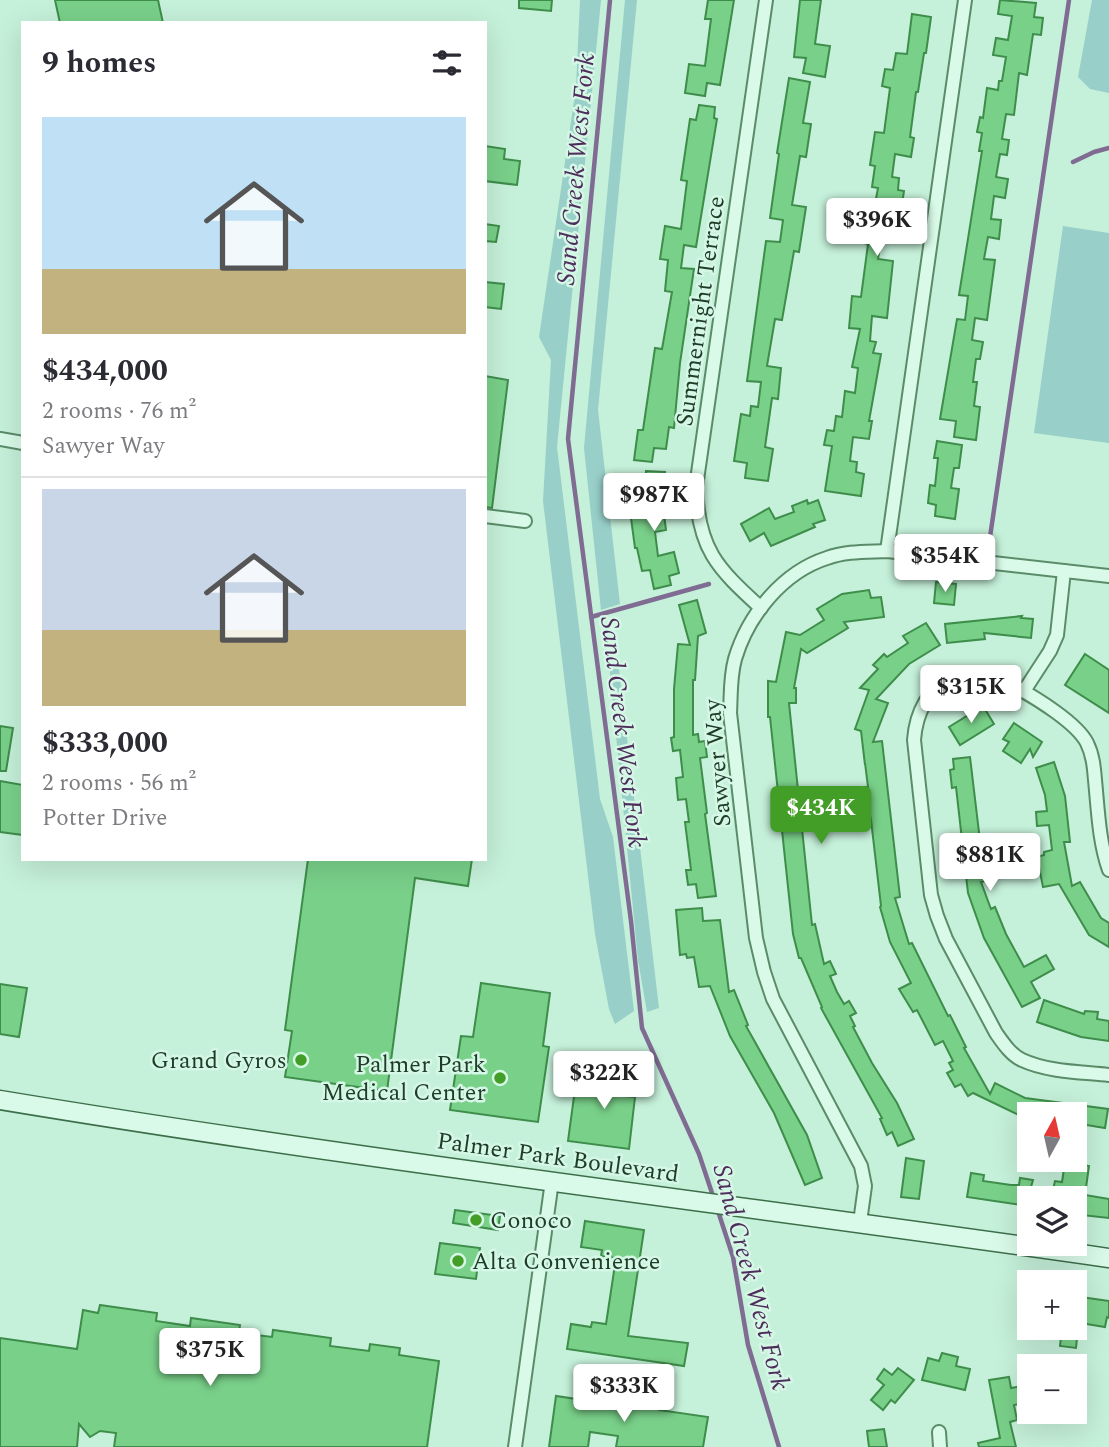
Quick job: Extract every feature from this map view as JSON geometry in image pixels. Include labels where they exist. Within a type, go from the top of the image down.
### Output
[{"type":"main road","name":"Palmer Park Boulevard","points":[[0,1100],[109,1118],[1109,1258]]},
{"type":"street","name":"Summernight Terrace","points":[[761,608],[726,576],[712,556],[701,532],[696,487],[766,0]]},
{"type":"street","points":[[887,551],[965,0]]},
{"type":"street","points":[[0,439],[21,443]]},
{"type":"street","points":[[487,516],[525,521]]},
{"type":"street","name":"Sawyer Way","points":[[860,1222],[865,1186],[861,1166],[773,999],[756,938],[730,713],[735,659],[745,634],[761,608],[782,584],[803,568],[827,558],[855,552],[887,551],[1109,576]]},
{"type":"street","points":[[1024,691],[1050,650],[1056,635],[1064,571]]},
{"type":"street","points":[[1109,870],[1103,852],[1093,764],[1087,742],[1073,726],[1024,691],[987,674],[963,673],[950,678],[931,693],[918,715],[914,740],[931,895],[946,939],[1005,1046],[1021,1059],[1044,1067],[1109,1075]]},
{"type":"street","points":[[515,1447],[552,1181]]},
{"type":"street","points":[[939,1432],[940,1447]]},
{"type":"shaded area","points":[[580,0],[601,0],[557,447],[600,799],[613,837],[634,1011],[615,1024],[609,1009],[595,934],[543,501],[551,360],[539,337],[576,88]]},
{"type":"shaded area","points":[[625,0],[637,0],[598,410],[620,604],[601,610],[584,448]]},
{"type":"shaded area","points":[[1092,0],[1109,0],[1109,93],[1090,89],[1078,77]]},
{"type":"shaded area","points":[[1063,226],[1109,233],[1109,443],[1034,433]]},
{"type":"shaded area","points":[[609,663],[619,670],[659,1008],[647,1012],[638,960]]},
{"type":"building","points":[[55,0],[158,0],[163,21],[60,21]]},
{"type":"building","points":[[519,0],[552,0],[551,11],[519,8]]},
{"type":"building","points":[[708,0],[734,0],[720,85],[707,83],[705,96],[685,93],[689,64],[705,66],[711,19],[705,19]]},
{"type":"building","points":[[800,0],[821,0],[815,44],[830,46],[825,77],[803,73],[806,58],[794,57]]},
{"type":"building","points":[[1000,0],[1036,3],[1034,17],[1043,18],[1041,35],[1033,34],[1027,75],[1019,73],[1014,115],[1006,114],[1002,139],[1009,140],[1007,155],[1000,154],[996,177],[1008,179],[1005,198],[994,196],[991,219],[1001,220],[999,239],[988,237],[984,259],[995,260],[987,320],[975,318],[972,340],[983,342],[980,359],[976,359],[973,382],[977,382],[974,406],[980,407],[976,440],[954,437],[956,421],[940,419],[957,319],[965,320],[968,296],[959,295],[982,151],[979,151],[982,133],[977,132],[980,117],[983,118],[987,88],[998,90],[999,81],[1002,81],[1006,57],[993,55],[996,38],[1008,40],[1012,16],[998,14]]},
{"type":"building","points":[[912,14],[931,17],[926,53],[916,92],[910,137],[914,138],[911,157],[895,154],[892,177],[899,178],[898,190],[904,191],[897,237],[882,234],[878,259],[893,261],[887,318],[872,316],[870,341],[876,342],[873,353],[881,354],[869,421],[872,421],[869,439],[853,437],[850,461],[857,462],[856,472],[864,474],[861,496],[825,491],[832,446],[824,445],[827,430],[834,431],[836,416],[842,417],[845,391],[855,393],[858,368],[852,367],[860,329],[849,328],[852,296],[861,297],[868,244],[864,243],[866,232],[857,230],[860,213],[873,215],[878,188],[872,187],[875,166],[870,165],[875,132],[884,133],[890,88],[882,86],[885,69],[893,70],[896,53],[907,54]]},
{"type":"building","points":[[789,78],[810,82],[803,123],[811,124],[806,157],[800,156],[792,205],[806,207],[799,252],[794,251],[782,320],[775,319],[767,366],[781,368],[778,399],[772,398],[765,447],[773,449],[768,481],[745,478],[747,463],[734,461],[741,414],[750,416],[751,406],[758,407],[761,382],[747,381],[766,241],[780,242],[783,220],[770,218]]},
{"type":"building","points":[[699,105],[715,107],[714,118],[717,119],[696,247],[684,245],[681,268],[694,269],[680,363],[674,428],[669,427],[666,449],[654,448],[652,462],[634,460],[638,430],[643,430],[655,348],[662,349],[672,292],[665,291],[668,260],[660,259],[665,226],[681,229],[687,181],[681,180],[690,119],[696,120]]},
{"type":"building","points":[[487,146],[505,149],[504,159],[520,161],[517,185],[487,181]]},
{"type":"building","points":[[487,224],[499,226],[496,242],[487,241]]},
{"type":"building","points":[[487,282],[504,284],[501,309],[487,307]]},
{"type":"building","points":[[487,376],[508,380],[492,508],[487,507]]},
{"type":"building","points":[[937,441],[962,445],[959,468],[954,468],[951,488],[959,489],[955,519],[935,516],[936,505],[928,503],[930,485],[935,486],[938,458],[934,458]]},
{"type":"building","points":[[646,471],[665,472],[663,507],[666,530],[655,532],[658,556],[674,552],[679,573],[669,576],[671,585],[654,589],[650,570],[642,571],[635,548],[631,518],[644,516]]},
{"type":"building","points":[[807,500],[808,504],[818,500],[825,520],[771,546],[764,533],[750,541],[741,524],[769,508],[775,519],[794,512],[792,506]]},
{"type":"building","points":[[936,582],[956,584],[954,605],[934,603]]},
{"type":"building","points":[[869,590],[871,598],[881,597],[884,617],[844,622],[848,628],[807,653],[801,649],[794,688],[796,703],[789,703],[812,925],[815,924],[824,964],[830,961],[836,974],[830,976],[837,992],[844,1004],[849,1001],[856,1013],[850,1016],[855,1026],[853,1027],[897,1103],[914,1139],[898,1146],[892,1132],[887,1135],[880,1119],[882,1118],[821,1008],[799,958],[793,934],[768,717],[768,681],[776,682],[786,632],[800,635],[824,620],[817,609],[842,594]]},
{"type":"building","points":[[697,600],[706,633],[698,636],[693,680],[693,735],[698,734],[699,742],[705,741],[707,757],[700,758],[716,896],[698,898],[696,884],[688,885],[686,870],[691,870],[685,822],[689,822],[686,799],[678,800],[676,778],[683,777],[680,750],[673,751],[671,738],[674,737],[678,644],[690,645],[679,605]]},
{"type":"building","points":[[1022,616],[1021,618],[1033,619],[1031,638],[984,633],[985,639],[947,643],[945,624]]},
{"type":"building","points":[[926,623],[940,645],[909,664],[876,699],[888,703],[873,742],[882,741],[900,897],[895,898],[909,944],[912,943],[990,1094],[995,1083],[1025,1098],[1055,1102],[1017,1102],[1017,1114],[973,1093],[968,1096],[961,1084],[955,1087],[947,1073],[953,1070],[949,1063],[953,1061],[943,1041],[935,1045],[917,1010],[913,1012],[899,989],[911,983],[890,942],[880,907],[861,731],[855,729],[869,690],[860,688],[878,669],[873,665],[884,654],[887,657],[908,643],[903,636]]},
{"type":"building","points":[[1085,654],[1109,670],[1109,713],[1065,685]]},
{"type":"building","points":[[983,706],[994,724],[960,745],[949,727]]},
{"type":"building","points":[[1014,723],[1042,742],[1033,757],[1030,749],[1021,763],[1003,751],[1009,742],[1003,739]]},
{"type":"building","points":[[0,726],[13,728],[6,771],[0,771]]},
{"type":"building","points":[[970,757],[981,849],[986,848],[989,868],[985,868],[987,881],[981,882],[991,909],[995,907],[1024,967],[1046,955],[1054,969],[1031,982],[1040,998],[1022,1007],[984,938],[968,893],[956,787],[952,788],[950,770],[954,769],[953,759]]},
{"type":"building","points":[[1054,762],[1065,796],[1070,842],[1064,842],[1072,886],[1080,882],[1101,918],[1109,923],[1109,947],[1089,935],[1059,884],[1043,887],[1037,857],[1052,850],[1049,825],[1037,826],[1036,812],[1047,811],[1036,768]]},
{"type":"building","points":[[0,781],[21,785],[21,835],[0,832]]},
{"type":"building","points":[[308,861],[472,861],[468,886],[415,878],[387,1091],[285,1077],[292,1031],[285,1030]]},
{"type":"building","points":[[702,908],[703,921],[720,920],[729,992],[734,990],[748,1025],[746,1026],[807,1135],[822,1178],[805,1185],[774,1113],[730,1036],[710,986],[699,987],[694,957],[680,955],[676,910]]},
{"type":"building","name":"Palmer Park Medical Center","points":[[481,983],[550,993],[543,1046],[549,1047],[538,1122],[450,1110],[461,1036],[473,1037]]},
{"type":"building","points":[[0,984],[27,988],[19,1037],[0,1034]]},
{"type":"building","points":[[1044,1000],[1084,1014],[1085,1011],[1098,1012],[1097,1019],[1109,1021],[1109,1041],[1081,1037],[1037,1022]]},
{"type":"building","points":[[604,1062],[630,1065],[626,1096],[635,1097],[629,1149],[568,1141],[575,1089],[600,1092]]},
{"type":"building","points":[[1087,1106],[1108,1109],[1105,1128],[1087,1125]]},
{"type":"building","points":[[906,1158],[924,1161],[919,1199],[901,1197]]},
{"type":"building","points":[[1089,1166],[1086,1186],[1054,1186],[1055,1181],[1062,1182],[1064,1172],[1087,1172]]},
{"type":"building","points":[[971,1173],[984,1175],[983,1181],[1011,1185],[1019,1185],[1020,1178],[1033,1180],[1031,1186],[1017,1186],[1017,1204],[967,1197]]},
{"type":"building","points":[[1087,1195],[1109,1199],[1109,1218],[1087,1216]]},
{"type":"building","name":"Conoco","points":[[455,1210],[500,1216],[498,1230],[453,1223]]},
{"type":"building","points":[[585,1221],[644,1230],[628,1336],[688,1343],[684,1366],[567,1349],[571,1324],[591,1327],[592,1322],[606,1324],[616,1258],[601,1256],[602,1250],[581,1247]]},
{"type":"building","name":"Alta Convenience","points":[[440,1243],[480,1248],[476,1279],[435,1274]]},
{"type":"building","points":[[1087,1298],[1109,1301],[1109,1318],[1107,1317],[1105,1327],[1087,1324]]},
{"type":"building","points":[[100,1305],[157,1313],[156,1321],[190,1326],[191,1318],[240,1325],[239,1333],[272,1337],[273,1330],[331,1338],[330,1346],[369,1351],[370,1344],[400,1348],[399,1355],[439,1361],[427,1447],[114,1447],[116,1433],[100,1431],[90,1437],[79,1424],[77,1447],[0,1447],[0,1338],[77,1349],[83,1310],[98,1313]]},
{"type":"building","points":[[1061,1340],[1077,1340],[1076,1348],[1060,1346]]},
{"type":"building","points":[[942,1353],[958,1357],[956,1366],[970,1369],[965,1390],[922,1380],[928,1358],[939,1361]]},
{"type":"building","points":[[898,1368],[914,1380],[895,1403],[891,1400],[883,1410],[871,1400],[884,1385],[877,1379],[884,1369],[892,1375]]},
{"type":"building","points":[[1009,1377],[1011,1388],[1017,1387],[1017,1404],[1014,1405],[1017,1420],[1010,1422],[1016,1447],[979,1447],[978,1443],[1000,1438],[989,1380]]},
{"type":"building","points":[[605,1394],[661,1402],[659,1410],[708,1417],[703,1447],[616,1447],[618,1436],[590,1432],[588,1447],[549,1447],[556,1396],[603,1403]]},
{"type":"building","points":[[884,1429],[887,1447],[869,1447],[867,1431]]},
{"type":"waterway","name":"Sand Creek West Fork","points":[[610,0],[568,439],[631,921],[642,1028],[699,1154],[714,1199]]},
{"type":"waterway","points":[[990,537],[1069,0]]},
{"type":"waterway","points":[[1073,162],[1109,148]]},
{"type":"waterway","points":[[591,617],[709,584]]},
{"type":"waterway","name":"Sand Creek West Fork","points":[[717,1208],[733,1257],[748,1345],[779,1447]]},
{"type":"place","name":"Grand Gyros","points":[[301,1060]]},
{"type":"place","name":"Palmer Park Medical Center","points":[[500,1078]]},
{"type":"place","name":"Conoco","points":[[476,1220]]},
{"type":"place","name":"Alta Convenience","points":[[458,1261]]}]
